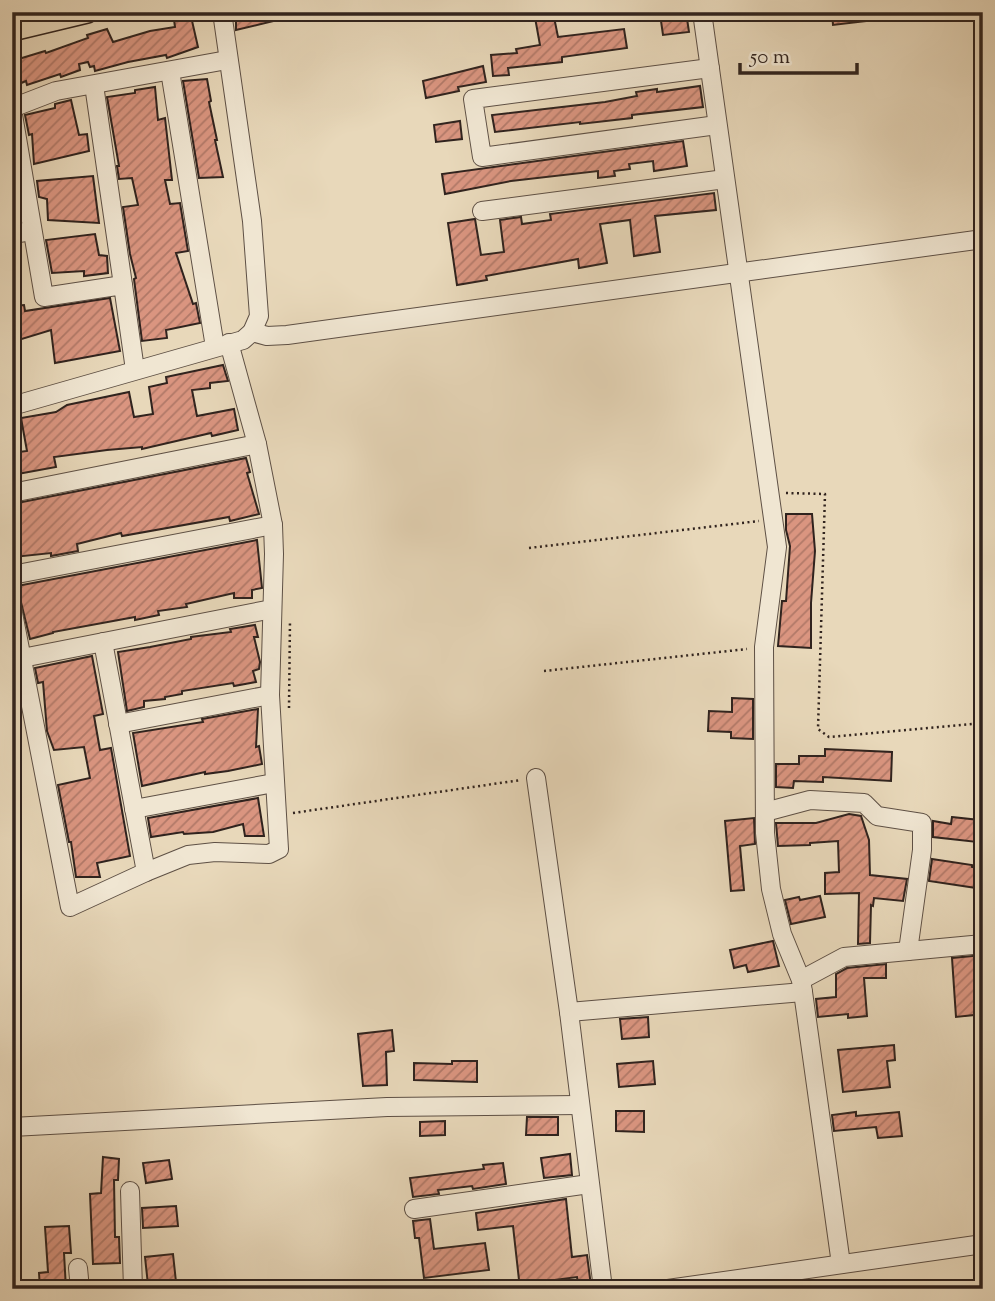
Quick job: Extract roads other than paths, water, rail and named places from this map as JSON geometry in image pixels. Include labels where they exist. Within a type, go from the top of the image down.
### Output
[{"type":"main road","points":[[12,30],[87,12]]},
{"type":"street","points":[[12,406],[243,340],[252,332],[259,316],[252,222],[222,12]]},
{"type":"street","points":[[702,12],[777,547],[764,647],[765,812],[771,889],[782,934],[802,986],[841,1264]]},
{"type":"street","points":[[123,285],[44,297],[12,108],[56,91],[228,60]]},
{"type":"street","points":[[710,68],[473,99],[482,157],[718,125]]},
{"type":"street","points":[[12,608],[17,659],[70,907],[188,855],[215,852],[269,854],[279,849],[270,695],[273,525],[257,444],[222,345],[170,71]]},
{"type":"street","points":[[94,85],[135,370]]},
{"type":"street","points":[[482,211],[725,179]]},
{"type":"street","points":[[12,234],[32,230]]},
{"type":"street","points":[[252,332],[267,336],[287,335],[983,239]]},
{"type":"street","points":[[12,493],[257,444]]},
{"type":"street","points":[[12,575],[273,525]]},
{"type":"street","points":[[17,659],[272,609]]},
{"type":"street","points":[[103,642],[146,872]]},
{"type":"street","points":[[118,724],[270,695]]},
{"type":"street","points":[[536,778],[569,1012],[603,1289]]},
{"type":"street","points":[[134,809],[274,783]]},
{"type":"street","points":[[765,812],[810,800],[864,803],[877,817],[922,823],[922,850],[908,951]]},
{"type":"street","points":[[569,1012],[802,986],[844,957],[983,944]]},
{"type":"street","points":[[12,1127],[387,1107],[579,1105]]},
{"type":"street","points":[[414,1209],[589,1184]]},
{"type":"street","points":[[130,1191],[133,1289]]},
{"type":"street","points":[[668,1289],[983,1244]]},
{"type":"street","points":[[78,1268],[80,1289]]}]
